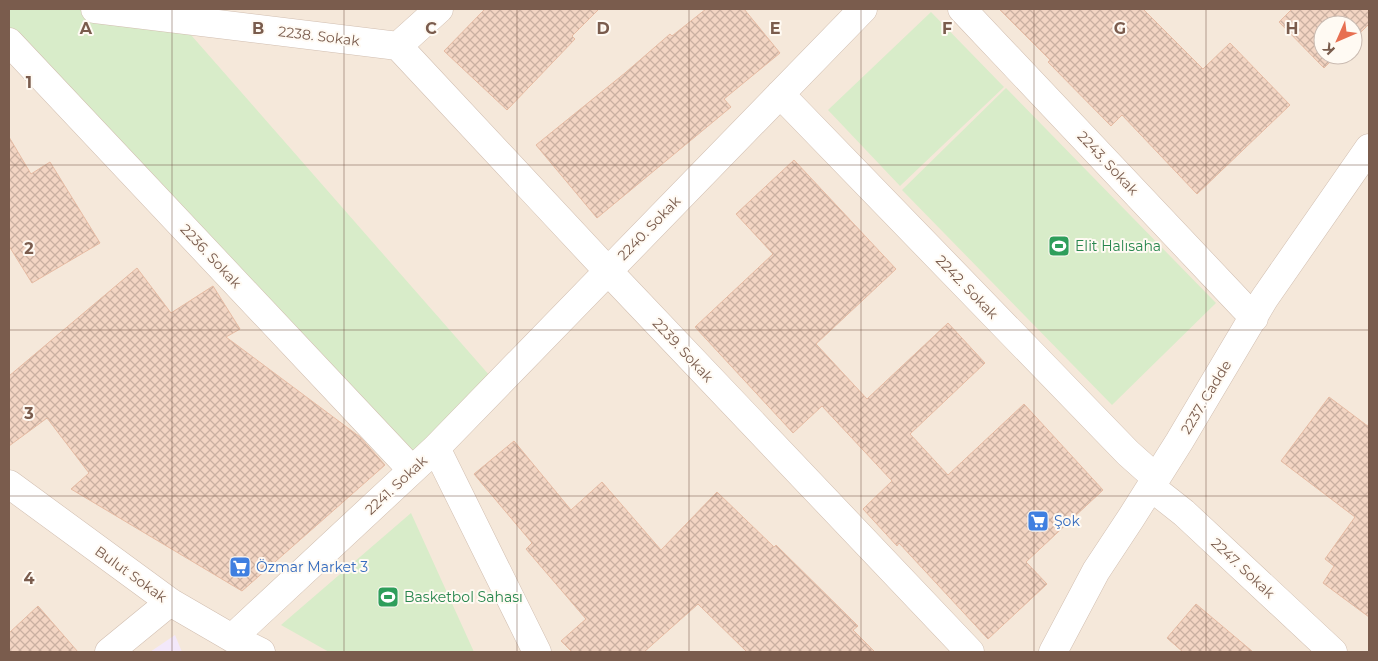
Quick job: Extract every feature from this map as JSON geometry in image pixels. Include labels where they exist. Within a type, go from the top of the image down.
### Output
[{"type":"street","name":"2238. Sokak","points":[[95,9],[398,46]]},
{"type":"street","points":[[398,46],[440,9]]},
{"type":"street","name":"2240. Sokak","points":[[436,448],[863,9]]},
{"type":"street","name":"2243. Sokak","points":[[962,9],[1254,318]]},
{"type":"street","name":"2236. Sokak","points":[[9,42],[412,470]]},
{"type":"street","name":"2239. Sokak","points":[[398,46],[608,271],[970,652]]},
{"type":"street","name":"2242. Sokak","points":[[780,94],[1128,453],[1153,482]]},
{"type":"street","name":"2237. Cadde","points":[[1053,652],[1096,571],[1179,442],[1264,299],[1369,148]]},
{"type":"street","name":"2241. Sokak","points":[[232,638],[436,448],[537,652]]},
{"type":"street","name":"2247. Sokak","points":[[1153,482],[1333,652]]},
{"type":"street","name":"Bulut Sokak","points":[[9,484],[170,602],[232,638],[261,652]]},
{"type":"street","points":[[109,652],[170,602]]},
{"type":"shaded area","points":[[9,9],[1369,9],[1369,652],[9,652]]},
{"type":"shaded area","points":[[175,635],[182,652],[150,652]]},
{"type":"green space","points":[[9,9],[95,9],[177,19],[497,384],[412,470],[9,42]]},
{"type":"green space","points":[[931,12],[1004,87],[900,186],[828,110]]},
{"type":"green space","name":"Elit Halısaha","points":[[1006,88],[1216,303],[1112,405],[902,190]]},
{"type":"green space","points":[[411,513],[474,652],[329,652],[281,625]]},
{"type":"building","points":[[485,9],[599,9],[572,36],[575,39],[507,110],[444,51]]},
{"type":"building","points":[[706,9],[744,9],[780,53],[724,99],[731,107],[597,218],[536,145],[670,34],[672,36]]},
{"type":"building","points":[[999,9],[1143,9],[1203,69],[1230,43],[1290,105],[1197,194],[1122,115],[1111,126],[1048,62],[1050,60]]},
{"type":"building","points":[[1292,9],[1369,9],[1369,24],[1363,30],[1363,15],[1313,15],[1313,57],[1279,22]]},
{"type":"building","points":[[9,137],[31,174],[50,162],[100,243],[32,283],[9,246]]},
{"type":"building","points":[[794,160],[896,269],[816,344],[867,399],[948,323],[985,363],[910,434],[948,475],[1024,404],[1103,490],[1026,562],[1047,584],[988,639],[899,543],[897,546],[863,509],[892,481],[822,406],[793,433],[695,327],[773,254],[736,214]]},
{"type":"building","points":[[137,268],[171,313],[213,286],[240,329],[226,337],[360,437],[385,465],[242,591],[71,489],[89,473],[47,418],[9,446],[9,376]]},
{"type":"building","points":[[1329,397],[1369,427],[1369,617],[1323,583],[1334,566],[1325,559],[1355,517],[1281,461]]},
{"type":"building","points":[[514,441],[571,510],[602,482],[661,550],[717,492],[774,547],[776,545],[858,626],[853,630],[875,652],[747,652],[698,604],[644,652],[572,652],[561,641],[586,619],[526,549],[532,543],[474,474]]},
{"type":"building","points":[[1196,604],[1253,652],[1183,652],[1167,638]]},
{"type":"building","points":[[38,606],[78,652],[9,652],[9,633]]},
{"type":"place","name":"Elit Halısaha","points":[[1059,246]]},
{"type":"place","name":"Şok","points":[[1038,521]]},
{"type":"place","name":"Özmar Market 3","points":[[240,567]]},
{"type":"place","name":"Basketbol Sahası","points":[[388,597]]}]
